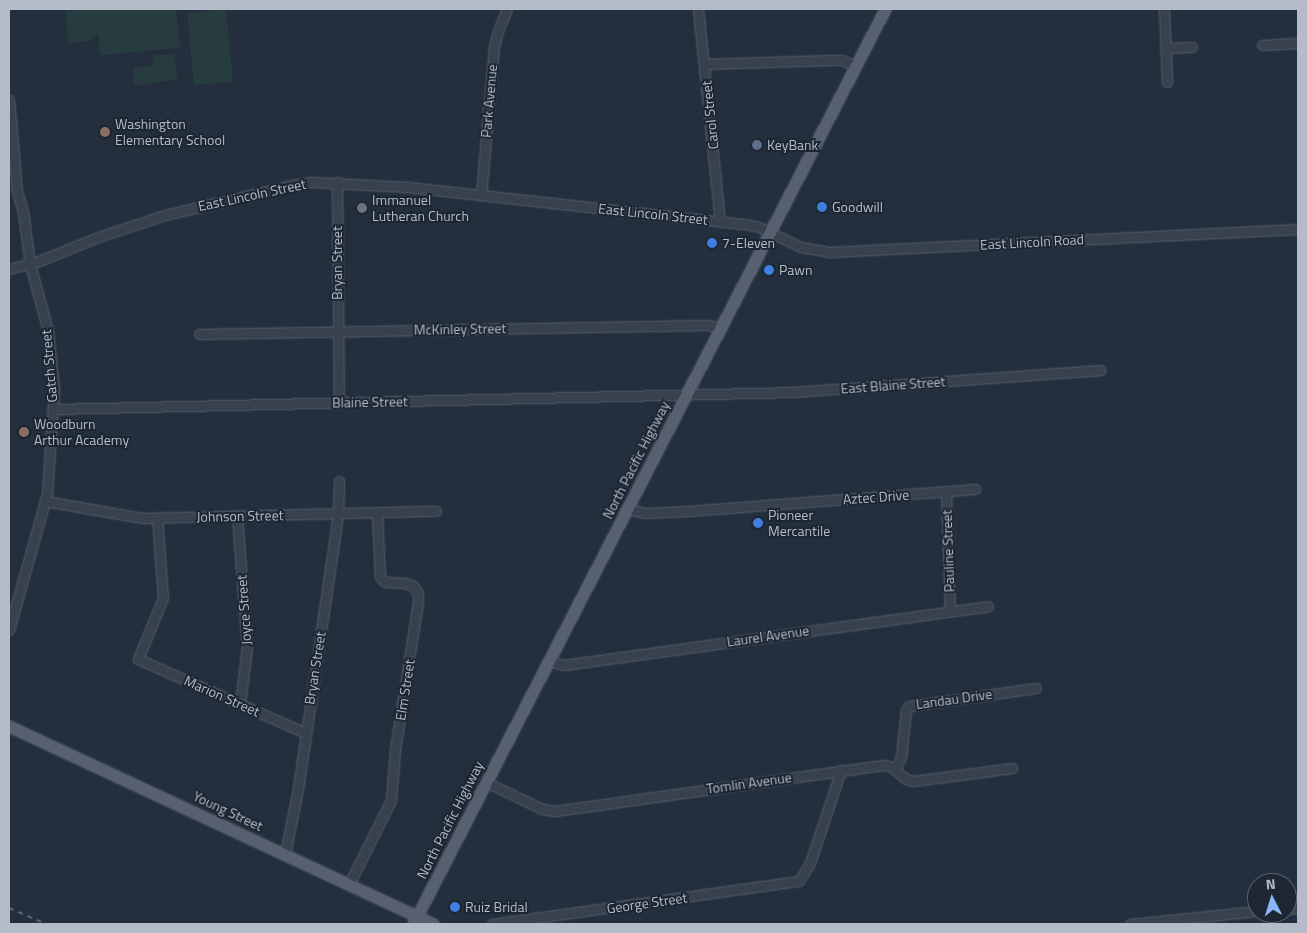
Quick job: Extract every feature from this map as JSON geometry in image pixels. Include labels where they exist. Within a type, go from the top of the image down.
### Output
[{"type":"main road","name":"North Pacific Highway","points":[[415,920],[885,9]]},
{"type":"main road","name":"Young Street","points":[[9,726],[349,884],[415,920],[433,924]]},
{"type":"street","name":"Park Avenue","points":[[481,195],[494,47],[507,9]]},
{"type":"street","name":"Carol Street","points":[[698,9],[720,221]]},
{"type":"street","points":[[1164,9],[1167,82]]},
{"type":"street","points":[[1262,45],[1298,43]]},
{"type":"street","points":[[1166,48],[1192,47]]},
{"type":"street","points":[[704,64],[837,60],[856,66]]},
{"type":"street","name":"Gatch Street","points":[[9,100],[16,191],[23,212],[30,264],[50,348],[54,387],[45,501],[9,630]]},
{"type":"street","name":"East Lincoln Street","points":[[9,269],[30,264],[98,237],[165,215],[298,183],[337,182],[481,195],[720,221],[755,226],[770,233]]},
{"type":"street","name":"Bryan Street","points":[[337,182],[339,403]]},
{"type":"street","name":"East Lincoln Road","points":[[770,233],[802,248],[817,251],[1298,229]]},
{"type":"street","name":"McKinley Street","points":[[199,334],[708,325],[721,328]]},
{"type":"street","name":"East Blaine Street","points":[[686,396],[794,392],[1100,370]]},
{"type":"street","name":"Blaine Street","points":[[53,409],[686,396]]},
{"type":"street","name":"Bryan Street","points":[[285,854],[289,842],[306,733],[338,514],[339,481]]},
{"type":"street","name":"Aztec Drive","points":[[628,509],[645,513],[689,511],[975,489]]},
{"type":"street","name":"Pauline Street","points":[[946,492],[950,611]]},
{"type":"street","name":"Johnson Street","points":[[45,501],[127,517],[157,518],[436,511]]},
{"type":"street","name":"Elm Street","points":[[349,884],[391,800],[395,750],[418,602],[418,593],[413,586],[405,582],[385,582],[380,577],[377,513]]},
{"type":"street","name":"Joyce Street","points":[[237,516],[247,647],[238,703]]},
{"type":"street","name":"Marion Street","points":[[157,518],[163,598],[138,659],[306,733]]},
{"type":"street","name":"Laurel Avenue","points":[[549,661],[564,665],[988,606]]},
{"type":"street","name":"Landau Drive","points":[[895,769],[901,757],[906,710],[909,706],[1036,688]]},
{"type":"street","name":"Tomlin Avenue","points":[[486,782],[542,809],[555,811],[841,770],[884,766],[895,769],[906,780],[917,781],[1012,768]]},
{"type":"street","name":"George Street","points":[[492,924],[801,880],[810,864],[841,770]]},
{"type":"street","points":[[1130,924],[1247,912]]},
{"type":"green space","points":[[76,9],[176,9],[180,48],[100,55],[98,33],[89,41],[68,44],[66,12]]},
{"type":"green space","points":[[226,9],[233,82],[194,85],[187,13]]},
{"type":"green space","points":[[175,54],[177,79],[134,86],[133,68],[154,65],[153,55]]},
{"type":"railway","points":[[9,908],[46,924]]},
{"type":"place","name":"Washington Elementary School","points":[[105,132]]},
{"type":"place","name":"KeyBank","points":[[757,145]]},
{"type":"place","name":"Goodwill","points":[[822,207]]},
{"type":"place","name":"Immanuel Lutheran Church","points":[[362,208]]},
{"type":"place","name":"7-Eleven","points":[[712,243]]},
{"type":"place","name":"Pawn","points":[[769,270]]},
{"type":"place","name":"Woodburn Arthur Academy","points":[[24,432]]},
{"type":"place","name":"Pioneer Mercantile","points":[[758,523]]},
{"type":"place","name":"Ruiz Bridal","points":[[455,907]]}]
